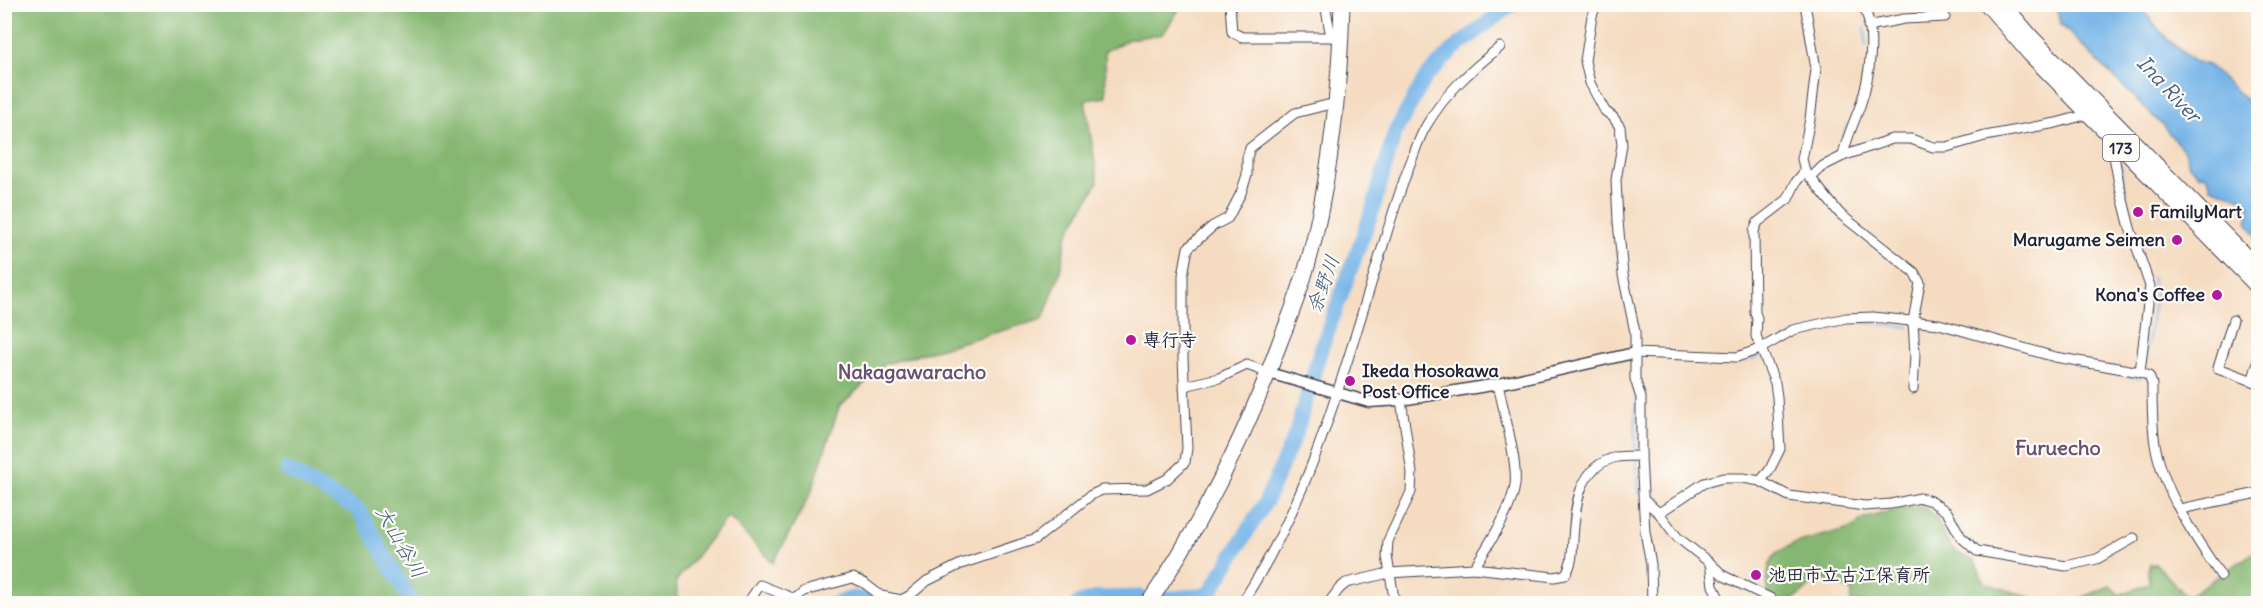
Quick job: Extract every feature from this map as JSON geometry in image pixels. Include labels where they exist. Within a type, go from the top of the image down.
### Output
[{"type":"highway","points":[[1148,603],[1170,571],[1209,502],[1275,375],[1323,198],[1337,105],[1336,37],[1342,4]]},
{"type":"highway","name":"173","points":[[1987,4],[2030,54],[2089,114],[2125,142],[2259,269]]},
{"type":"highway","name":"173","points":[[2003,4],[2125,142],[2259,287]]},
{"type":"street","points":[[1230,4],[1232,32],[1242,37],[1336,37],[1325,4]]},
{"type":"street","points":[[1596,4],[1592,16],[1586,61],[1590,83],[1605,111],[1620,127],[1622,145],[1616,180],[1618,221],[1623,275],[1635,333],[1635,379],[1641,398],[1645,532],[1651,564],[1652,603]]},
{"type":"street","points":[[1805,4],[1816,69],[1802,159],[1808,175],[1840,214],[1914,272],[1920,283],[1913,321],[1914,389]]},
{"type":"street","points":[[1844,156],[1845,140],[1860,105],[1866,83],[1870,55],[1868,26],[1862,4]]},
{"type":"street","points":[[1868,26],[1904,19],[1945,18],[1942,4]]},
{"type":"street","points":[[1241,603],[1285,527],[1307,476],[1400,189],[1424,128],[1447,95],[1465,75],[1500,47]]},
{"type":"street","points":[[747,603],[760,585],[794,601],[804,591],[853,578],[881,596],[900,602],[927,581],[960,564],[1036,539],[1065,518],[1074,507],[1102,490],[1147,489],[1167,479],[1185,462],[1187,448],[1183,275],[1188,248],[1213,226],[1228,218],[1247,175],[1247,158],[1250,148],[1295,112],[1337,105]]},
{"type":"street","points":[[1760,481],[1780,449],[1777,397],[1756,336],[1758,318],[1755,314],[1754,231],[1758,222],[1788,200],[1796,182],[1844,156],[1892,139],[1911,139],[1934,147],[1947,147],[1985,136],[2056,123],[2089,114]]},
{"type":"street","points":[[2125,142],[2114,156],[2119,184],[2130,228],[2151,286],[2140,372]]},
{"type":"street","points":[[1184,390],[1188,385],[1219,378],[1247,365],[1369,402],[1401,400],[1498,384],[1634,353],[1737,357],[1760,349],[1793,330],[1846,318],[1873,317],[1939,324],[2055,357],[2140,372],[2149,376],[2152,384],[2156,445],[2162,471],[2196,540],[2221,576]]},
{"type":"street","points":[[2233,320],[2218,368],[2256,382],[2259,363]]},
{"type":"street","points":[[1474,568],[1507,509],[1515,485],[1514,465],[1498,384]]},
{"type":"street","points":[[1395,603],[1387,556],[1388,541],[1411,492],[1412,473],[1401,400]]},
{"type":"street","points":[[1328,603],[1346,583],[1389,573],[1474,568],[1554,577],[1565,574],[1571,566],[1575,507],[1587,477],[1598,465],[1617,457],[1641,456]]},
{"type":"street","points":[[1659,513],[1704,483],[1723,478],[1743,478],[1760,481],[1789,496],[1865,506],[1920,498],[1931,501],[1947,512],[1961,537],[1977,551],[2066,566],[2097,559],[2134,538]]},
{"type":"street","points":[[2180,509],[2259,493]]},
{"type":"street","points":[[1645,501],[1659,513],[1677,537],[1724,576],[1770,598],[1775,603]]},
{"type":"street","points":[[1710,563],[1713,586],[1722,603]]},
{"type":"green space","points":[[4,5],[1182,5],[1163,34],[1129,39],[1105,51],[1106,97],[1085,100],[1098,182],[1067,235],[1059,276],[1043,319],[885,364],[839,407],[811,493],[773,563],[728,516],[676,581],[678,604],[5,603]]},
{"type":"green space","points":[[1920,507],[1933,514],[1954,550],[1975,561],[1986,583],[2047,603],[1851,603],[1852,591],[1819,577],[1803,593],[1791,600],[1778,601],[1770,598],[1767,573],[1770,563],[1779,552],[1787,547],[1808,539],[1850,529],[1874,516]]},
{"type":"green space","points":[[2258,542],[2258,603],[2068,604],[2110,586],[2119,595],[2149,584],[2150,564],[2156,564],[2187,597],[2256,551],[2255,543]]},
{"type":"water","name":"Ina River","points":[[2049,5],[2138,5],[2167,39],[2193,61],[2208,65],[2258,111],[2258,239],[2247,222],[2251,208],[2243,199],[2211,187],[2209,179],[2203,174],[2200,176],[2189,165],[2186,153],[2162,125],[2061,24],[2057,10],[2052,10]]},
{"type":"waterway","name":"余野川","points":[[1203,604],[1266,501],[1296,433],[1320,352],[1373,209],[1395,132],[1426,77],[1455,48],[1512,4]]},
{"type":"waterway","points":[[1865,28],[1866,46]]},
{"type":"waterway","points":[[1842,141],[1848,124]]},
{"type":"waterway","points":[[2120,164],[2126,193]]},
{"type":"waterway","points":[[2145,364],[2155,293],[2152,278]]},
{"type":"waterway","points":[[1858,322],[1909,327]]},
{"type":"waterway","points":[[1918,328],[1939,330],[1980,340]]},
{"type":"waterway","points":[[1786,339],[1803,332]]},
{"type":"waterway","points":[[1735,361],[1761,355]]},
{"type":"waterway","points":[[2075,365],[2140,378],[2141,375]]},
{"type":"waterway","points":[[1635,452],[1636,397]]},
{"type":"waterway","points":[[1636,457],[1639,494]]},
{"type":"waterway","name":"大山谷川","points":[[287,470],[359,510],[412,604]]},
{"type":"waterway","name":"大山谷川","points":[[1159,599],[1208,595]]},
{"type":"waterway","name":"大山谷川","points":[[1077,604],[1097,598],[1140,597]]},
{"type":"waterway","name":"大山谷川","points":[[834,604],[853,598],[893,604]]},
{"type":"place","name":"FamilyMart","points":[[2138,212]]},
{"type":"place","name":"Marugame Seimen","points":[[2177,240]]},
{"type":"place","name":"Kona's Coffee","points":[[2217,295]]},
{"type":"place","name":"専行寺","points":[[1131,340]]},
{"type":"place","name":"Ikeda Hosokawa Post Office","points":[[1350,381]]},
{"type":"place","name":"池田市立古江保育所","points":[[1756,575]]},
{"type":"district","name":"Nakagawaracho","points":[[912,372]]},
{"type":"district","name":"Furuecho","points":[[2058,448]]}]
